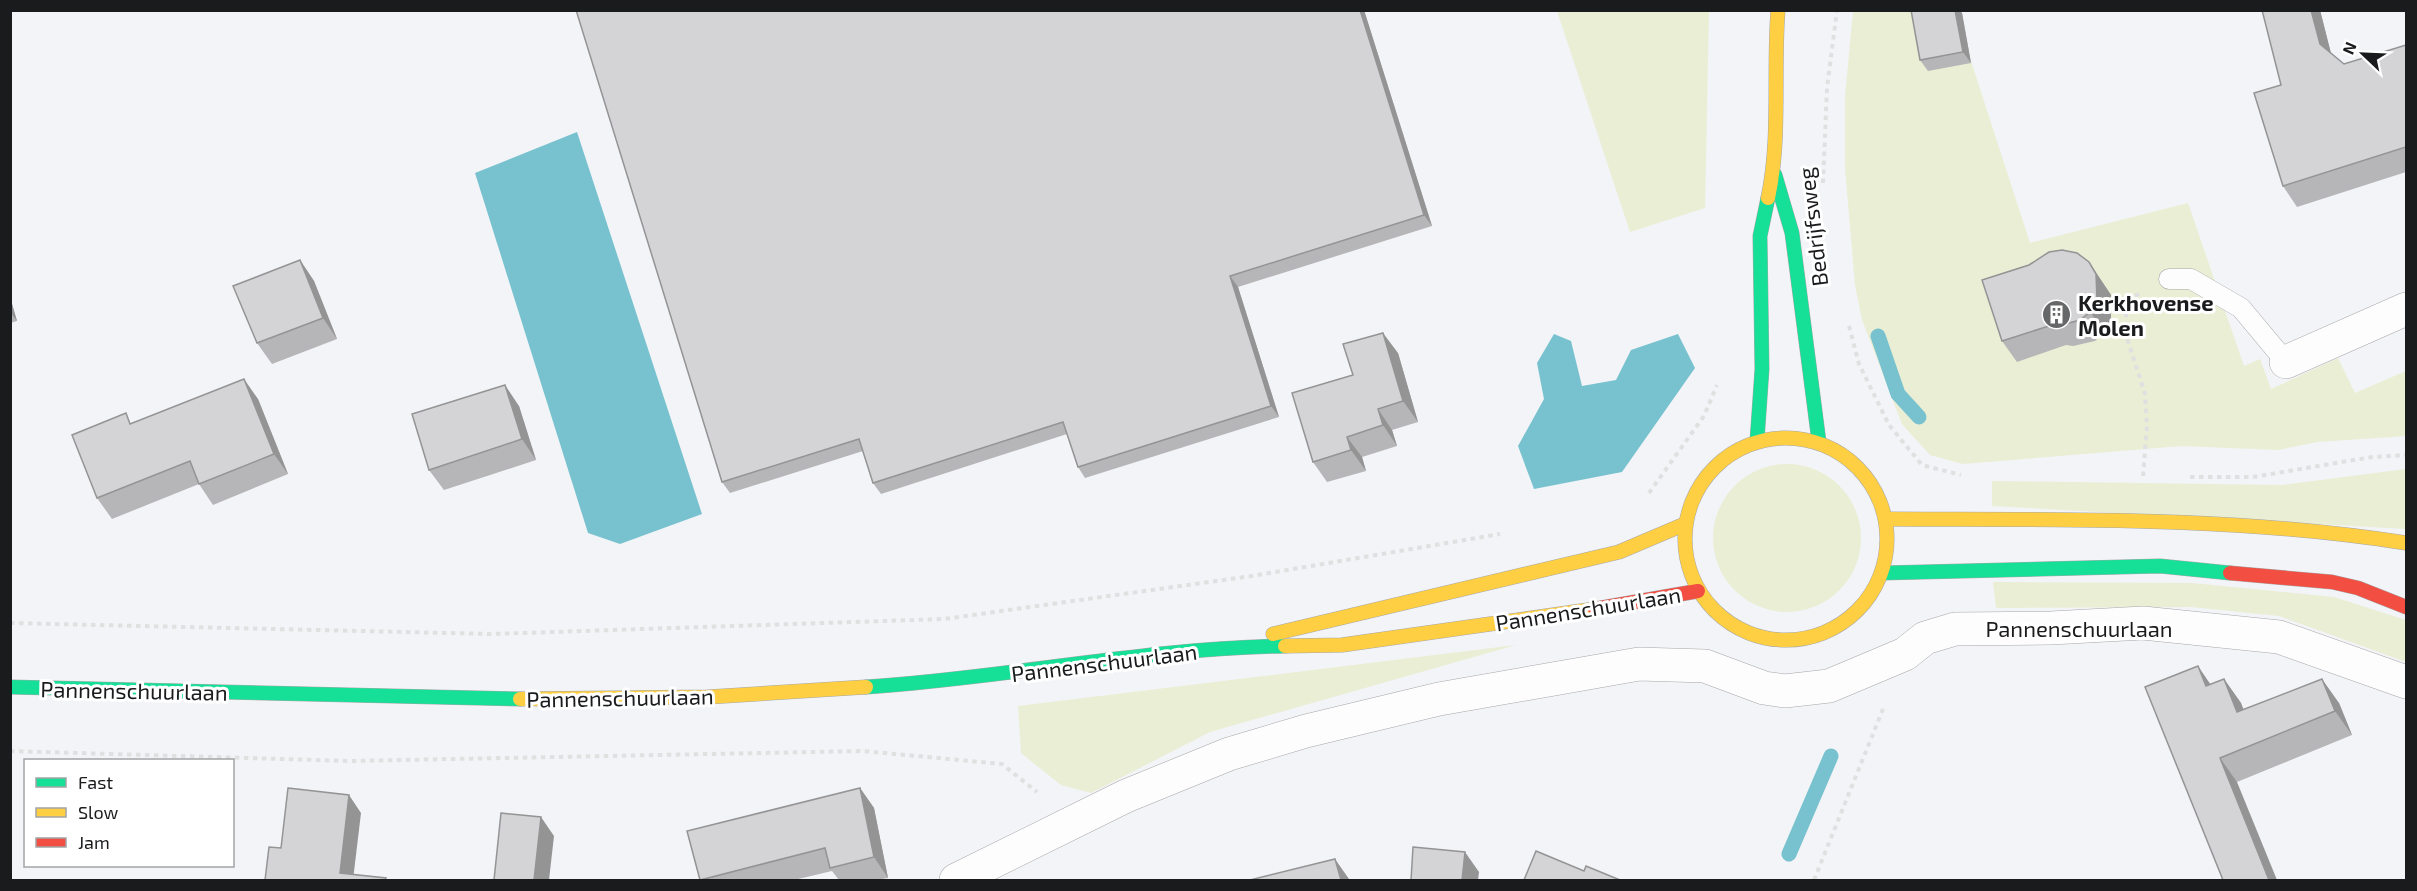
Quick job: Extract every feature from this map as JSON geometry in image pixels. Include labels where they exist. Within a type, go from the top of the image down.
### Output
[{"type":"main road","name":"Bedrijfsweg","points":[[1756,441],[1762,369],[1760,236],[1774,171],[1774,58],[1779,10]]},
{"type":"main road","name":"Bedrijfsweg","points":[[1774,171],[1792,233],[1819,442]]},
{"type":"main road","points":[[1777,437],[1819,442],[1842,453],[1863,471],[1877,494],[1886,519],[1887,546],[1882,573],[1872,593],[1857,611],[1839,625],[1818,635],[1795,640],[1773,640],[1750,634],[1729,624],[1712,609],[1698,591],[1684,546],[1685,524],[1693,496],[1709,472],[1731,453],[1756,441],[1777,437]]},
{"type":"main road","points":[[1886,519],[2164,520],[2335,532],[2406,543]]},
{"type":"main road","name":"Pannenschuurlaan","points":[[1226,647],[1341,616],[1620,552],[1685,524]]},
{"type":"main road","points":[[1882,573],[2160,566],[2332,582],[2358,588],[2406,607]]},
{"type":"main road","name":"Pannenschuurlaan","points":[[10,687],[509,699],[708,697],[940,682],[1226,647],[1342,645],[1628,604],[1698,591]]},
{"type":"street","points":[[2286,362],[2406,309]]},
{"type":"street","name":"Pannenschuurlaan","points":[[956,880],[1126,796],[1229,754],[1306,731],[1439,699],[1639,664],[1705,666],[1764,688],[1785,691],[1830,686],[1905,654],[1925,638],[1955,629],[2051,628],[2144,623],[2279,637],[2406,682]]},
{"type":"lane","points":[[2169,279],[2191,279],[2241,308],[2286,362]]},
{"type":"path","name":"Bedrijfsweg","points":[[1823,186],[1827,88],[1837,10]]},
{"type":"path","points":[[2143,476],[2147,426],[2145,394],[2126,335],[2126,300],[2169,279]]},
{"type":"path","points":[[1847,318],[1859,364],[1889,425],[1922,465],[1958,475]]},
{"type":"path","points":[[1646,497],[1704,416],[1719,381]]},
{"type":"path","points":[[2187,477],[2253,477],[2372,457],[2406,455]]},
{"type":"path","points":[[2131,476],[2154,476]]},
{"type":"path","points":[[10,623],[492,634],[944,619],[1252,576],[1511,532]]},
{"type":"path","points":[[1814,880],[1905,654]]},
{"type":"path","points":[[10,751],[350,761],[863,751],[1002,764]]},
{"type":"green space","points":[[1557,11],[1709,11],[1705,208],[1630,232]]},
{"type":"green space","points":[[1853,11],[1960,11],[1956,15],[2030,243],[2188,203],[2244,366],[2260,359],[2271,389],[2338,358],[2355,393],[2406,371],[2406,436],[2317,442],[2278,450],[2182,446],[1963,464],[1930,455],[1902,424],[1862,320],[1855,285],[1845,168],[1845,97]]},
{"type":"green space","points":[[1787,464],[1815,470],[1839,486],[1855,510],[1861,538],[1855,566],[1839,590],[1815,606],[1787,612],[1759,606],[1735,590],[1719,566],[1713,538],[1719,510],[1735,486],[1759,470]]},
{"type":"green space","points":[[2406,469],[2406,529],[1992,506],[1992,481],[2283,485]]},
{"type":"green space","points":[[1993,582],[2192,583],[2334,597],[2406,620],[2406,662],[2279,616],[2191,607],[1996,608]]},
{"type":"green space","points":[[1516,645],[1210,732],[1091,793],[1061,785],[1021,753],[1018,706]]},
{"type":"water","points":[[577,132],[702,514],[620,544],[588,533],[475,173]]},
{"type":"water","points":[[1554,334],[1571,341],[1582,386],[1616,380],[1631,350],[1678,334],[1695,368],[1622,472],[1534,489],[1518,446],[1544,399],[1537,363]]},
{"type":"building","points":[[576,10],[1360,10],[1424,215],[1230,276],[1271,406],[1078,467],[1063,422],[873,483],[859,439],[722,482]]},
{"type":"building","points":[[1911,10],[1955,10],[1963,52],[1920,60]]},
{"type":"building","points":[[2262,10],[2311,10],[2320,44],[2344,64],[2406,45],[2406,147],[2283,186],[2254,93],[2281,85]]},
{"type":"building","points":[[2062,250],[2077,253],[2089,262],[2096,274],[2097,300],[2090,312],[2080,320],[2058,326],[2052,325],[2002,341],[1982,280],[2029,265],[2049,252]]},
{"type":"building","points":[[300,260],[323,318],[257,343],[233,286]]},
{"type":"building","points":[[1383,333],[1403,401],[1378,409],[1383,425],[1347,437],[1351,450],[1313,462],[1292,393],[1353,375],[1343,344]]},
{"type":"building","points":[[244,379],[274,454],[199,484],[190,461],[97,498],[72,435],[126,413],[130,424]]},
{"type":"building","points":[[505,385],[522,439],[429,470],[412,414]]},
{"type":"building","points":[[2198,666],[2206,686],[2224,679],[2237,712],[2322,679],[2335,711],[2220,758],[2269,880],[2223,880],[2145,687]]},
{"type":"building","points":[[288,788],[349,795],[340,873],[386,878],[385,880],[265,880],[269,847],[281,848]]},
{"type":"building","points":[[860,788],[874,857],[830,868],[825,848],[700,880],[687,831]]},
{"type":"building","points":[[501,813],[541,817],[534,880],[494,880]]},
{"type":"building","points":[[1413,847],[1465,852],[1462,880],[1411,880]]},
{"type":"building","points":[[1536,851],[1584,871],[1586,866],[1620,880],[1524,880]]},
{"type":"building","points":[[1335,859],[1341,880],[1250,880]]},
{"type":"waterway","points":[[1878,336],[1898,394],[1919,417]]},
{"type":"waterway","points":[[1789,854],[1831,756]]},
{"type":"traffic: fast","points":[[1775,175],[1792,233],[1819,442]]},
{"type":"traffic: fast","points":[[1757,441],[1762,369],[1760,236],[1768,198]]},
{"type":"traffic: fast","points":[[1882,573],[2160,566],[2230,573]]},
{"type":"traffic: fast","points":[[866,687],[971,677],[1128,657],[1285,646]]},
{"type":"traffic: fast","points":[[10,687],[520,699]]},
{"type":"traffic: slow","points":[[1768,198],[1776,128],[1778,10]]},
{"type":"traffic: slow","points":[[1776,438],[1796,438],[1825,445],[1858,467],[1880,500],[1887,539],[1880,578],[1858,611],[1825,633],[1796,640],[1776,640],[1747,633],[1714,611],[1692,578],[1685,549],[1685,529],[1692,500],[1714,467],[1747,445],[1776,438]]},
{"type":"traffic: slow","points":[[1886,519],[2147,521],[2277,528],[2406,543]]},
{"type":"traffic: slow","points":[[1273,634],[1619,552],[1685,524]]},
{"type":"traffic: slow","points":[[1285,646],[1342,645],[1595,609]]},
{"type":"traffic: slow","points":[[520,699],[708,697],[866,687]]},
{"type":"traffic: jam","points":[[2230,573],[2332,582],[2358,588],[2406,607]]},
{"type":"traffic: jam","points":[[1595,609],[1698,591]]},
{"type":"place","name":"Kerkhovense Molen","points":[[2057,315]]}]
